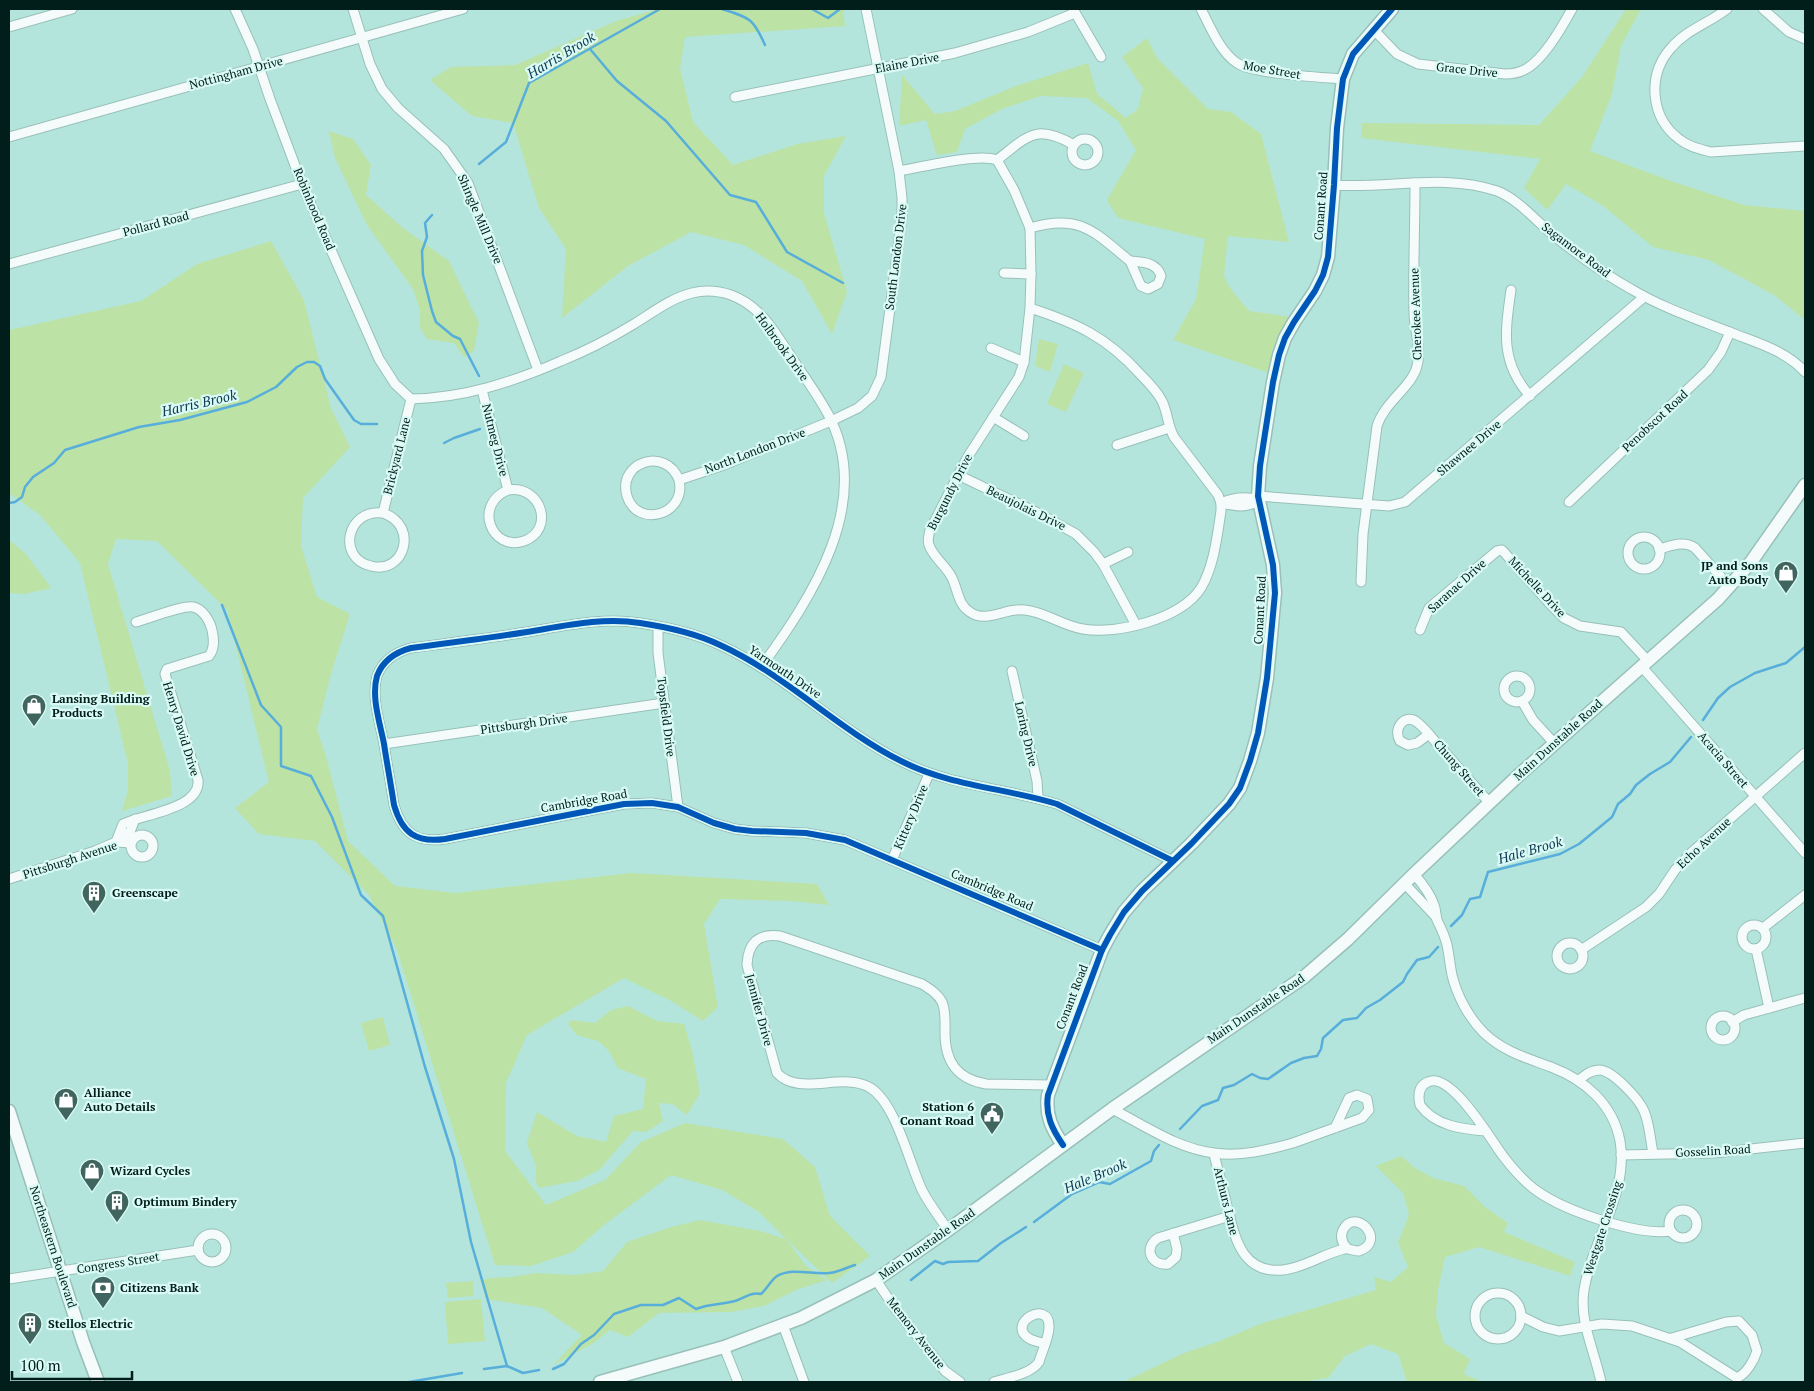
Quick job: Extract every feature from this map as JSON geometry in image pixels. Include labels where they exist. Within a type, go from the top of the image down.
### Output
[{"type":"street","points":[[9,27],[72,9]]},
{"type":"street","name":"Robinhood Road","points":[[235,9],[253,49],[302,184],[380,359],[395,384],[411,399]]},
{"type":"street","name":"Shingle Mill Drive","points":[[354,9],[373,71],[382,89],[398,108],[444,149],[468,183],[538,370]]},
{"type":"street","name":"Nottingham Drive","points":[[9,137],[463,9]]},
{"type":"street","name":"South London Drive","points":[[831,421],[858,408],[867,401],[876,390],[881,377],[902,217],[899,171],[866,9]]},
{"type":"street","name":"Moe Street","points":[[1201,9],[1219,42],[1230,58],[1237,63],[1256,69],[1343,79]]},
{"type":"street","name":"Conant Road","points":[[1063,1145],[1053,1130],[1047,1114],[1046,1104],[1051,1085],[1102,950],[1124,912],[1142,890],[1192,843],[1235,796],[1250,761],[1258,733],[1267,678],[1275,593],[1273,565],[1259,498],[1260,466],[1279,355],[1294,322],[1315,291],[1323,275],[1328,257],[1337,128],[1343,79],[1353,54],[1392,9]]},
{"type":"street","name":"Grace Drive","points":[[1374,30],[1397,54],[1418,64],[1515,74],[1524,70],[1539,58],[1572,9]]},
{"type":"street","points":[[1727,9],[1677,41],[1660,62],[1655,81],[1655,90],[1661,118],[1680,140],[1688,145],[1711,152],[1805,146]]},
{"type":"street","points":[[1763,9],[1789,32],[1805,39]]},
{"type":"street","points":[[1074,11],[1101,57]]},
{"type":"street","name":"Elaine Drive","points":[[735,97],[955,53],[1028,32],[1074,11]]},
{"type":"street","points":[[899,171],[973,159],[991,158],[997,160],[1017,143],[1038,134],[1054,134],[1074,145]]},
{"type":"street","name":"Burgundy Drive","points":[[997,160],[1014,190],[1030,228],[1030,308],[1024,362],[1019,376],[958,475],[930,530],[928,538],[932,551],[951,576],[961,601],[968,612],[980,617],[1014,610],[1025,610],[1038,613],[1068,626],[1093,631],[1110,630],[1155,620],[1189,602],[1201,588],[1213,555],[1221,503]]},
{"type":"street","name":"Sagamore Road","points":[[1334,186],[1435,182],[1469,185],[1504,194],[1574,251],[1644,296],[1775,350],[1794,362],[1805,372]]},
{"type":"street","name":"Cherokee Avenue","points":[[1361,582],[1366,505],[1379,418],[1411,378],[1418,365],[1414,312],[1415,183]]},
{"type":"street","name":"Pollard Road","points":[[9,264],[302,184]]},
{"type":"street","points":[[1030,228],[1057,223],[1080,225],[1093,232],[1130,262]]},
{"type":"street","points":[[1004,273],[1031,274]]},
{"type":"street","points":[[1511,290],[1506,326],[1508,355],[1517,380],[1530,396]]},
{"type":"street","name":"Holbrook Drive","points":[[411,399],[482,390],[538,370],[600,344],[680,297],[693,293],[711,291],[730,295],[747,302],[761,314],[809,384],[831,421],[840,446],[845,471],[842,505],[834,542],[819,576],[800,610],[761,667]]},
{"type":"street","name":"Shawnee Drive","points":[[1259,498],[1396,506],[1409,499],[1644,296]]},
{"type":"street","points":[[1030,308],[1075,324],[1110,346],[1136,368],[1156,392],[1164,406],[1169,428],[1214,489],[1221,503],[1232,498],[1259,498]]},
{"type":"street","name":"Penobscot Road","points":[[1569,502],[1708,370],[1721,352],[1730,332]]},
{"type":"street","points":[[991,348],[1024,362]]},
{"type":"street","name":"Nutmeg Drive","points":[[482,390],[508,490]]},
{"type":"street","name":"Brickyard Lane","points":[[384,513],[411,399]]},
{"type":"street","points":[[993,417],[1024,436]]},
{"type":"street","name":"North London Drive","points":[[679,480],[724,465],[831,421]]},
{"type":"street","points":[[1116,446],[1169,428]]},
{"type":"street","points":[[658,461],[666,464],[675,472],[679,480],[679,494],[676,502],[661,514],[652,515],[638,511],[627,496],[626,487],[629,475],[637,466],[645,462],[658,461]]},
{"type":"street","name":"Beaujolais Drive","points":[[958,475],[1067,528],[1086,542],[1102,564],[1136,625]]},
{"type":"street","name":"Main Dunstable Road","points":[[600,1382],[724,1347],[801,1318],[876,1280],[948,1230],[1112,1109],[1304,977],[1348,939],[1489,802],[1701,615],[1730,587],[1751,562],[1805,485]]},
{"type":"street","name":"Nutmeg Drive","points":[[508,490],[521,490],[529,494],[536,499],[540,507],[542,516],[538,528],[533,535],[522,542],[513,542],[497,536],[490,525],[489,512],[492,504],[500,494],[508,490]]},
{"type":"street","points":[[370,513],[384,513],[396,520],[402,527],[404,545],[401,554],[395,561],[386,566],[373,567],[360,561],[354,555],[350,543],[350,534],[356,522],[362,516],[370,513]]},
{"type":"street","points":[[1659,550],[1676,544],[1690,544],[1730,587]]},
{"type":"street","name":"Saranac Drive","points":[[1420,630],[1429,608],[1497,551],[1502,550]]},
{"type":"street","name":"Michelle Drive","points":[[1502,550],[1550,605],[1564,618],[1580,626],[1620,632],[1645,664]]},
{"type":"street","points":[[1102,564],[1128,552]]},
{"type":"street","name":"Henry David Drive","points":[[116,842],[123,824],[182,804],[193,797],[196,792],[198,780],[165,674],[167,670],[209,656],[213,652],[214,646],[211,626],[196,608],[185,607],[136,622]]},
{"type":"street","name":"Yarmouth Drive","points":[[384,744],[376,697],[377,677],[386,662],[400,651],[600,622],[638,623],[680,631],[718,644],[761,667],[860,737],[902,762],[929,774],[973,786],[1038,798],[1074,811],[1173,861]]},
{"type":"street","name":"Topsfield Drive","points":[[658,627],[658,653],[678,807]]},
{"type":"street","name":"Acacia Street","points":[[1645,664],[1805,853]]},
{"type":"street","name":"Loring Drive","points":[[1012,671],[1037,781],[1038,798]]},
{"type":"street","points":[[1522,701],[1533,720],[1554,743]]},
{"type":"street","name":"Pittsburgh Drive","points":[[384,744],[664,703]]},
{"type":"street","name":"Chung Street","points":[[1429,734],[1489,802]]},
{"type":"street","name":"Cambridge Road","points":[[384,744],[397,817],[408,832],[425,840],[464,836],[624,804],[652,803],[678,807],[714,823],[735,829],[752,832],[806,833],[833,836],[856,844],[1102,950]]},
{"type":"street","name":"Echo Avenue","points":[[1582,950],[1646,907],[1659,894],[1675,870],[1691,853],[1805,753]]},
{"type":"street","name":"Kittery Drive","points":[[892,860],[929,774]]},
{"type":"street","name":"Pittsburgh Avenue","points":[[9,879],[95,851],[116,842],[132,843]]},
{"type":"street","name":"Westgate Crossing","points":[[1409,879],[1436,917]]},
{"type":"street","name":"Westgate Crossing","points":[[1409,879],[1425,887],[1432,898],[1436,917],[1447,945],[1456,988],[1477,1025],[1503,1048],[1579,1080],[1596,1094],[1612,1116],[1620,1141],[1621,1155],[1618,1184],[1591,1264],[1584,1291],[1584,1312],[1601,1382]]},
{"type":"street","points":[[1763,928],[1805,895]]},
{"type":"street","points":[[1751,925],[1763,928],[1766,933],[1762,946],[1756,949],[1744,945],[1741,939],[1745,928],[1751,925]]},
{"type":"street","name":"Jennifer Drive","points":[[948,1230],[923,1192],[889,1108],[876,1092],[869,1087],[853,1082],[797,1084],[788,1082],[777,1073],[747,965],[748,951],[752,945],[764,936],[780,936],[922,984],[938,996],[942,1002],[945,1011],[948,1054],[950,1061],[960,1073],[977,1082],[986,1084],[1051,1085]]},
{"type":"street","points":[[1756,949],[1768,1008]]},
{"type":"street","points":[[1732,1022],[1739,1016],[1805,998]]},
{"type":"street","points":[[1579,1080],[1597,1070],[1605,1071],[1631,1092],[1640,1102],[1645,1112],[1653,1153]]},
{"type":"street","points":[[1486,1131],[1455,1127],[1431,1115],[1420,1105],[1419,1092],[1422,1086],[1426,1082],[1431,1081],[1444,1083],[1462,1100],[1486,1131],[1512,1168],[1538,1192],[1577,1212],[1606,1221],[1651,1232],[1671,1231]]},
{"type":"street","points":[[1112,1109],[1177,1142],[1214,1154],[1240,1154],[1275,1148],[1335,1128]]},
{"type":"street","name":"Northeastern Boulevard","points":[[9,1111],[98,1382]]},
{"type":"street","name":"Gosselin Road","points":[[1621,1155],[1714,1153],[1805,1143]]},
{"type":"street","name":"Arthurs Lane","points":[[1214,1154],[1235,1237],[1243,1254],[1251,1262],[1261,1267],[1282,1270],[1347,1248]]},
{"type":"street","points":[[1173,1233],[1230,1216]]},
{"type":"street","name":"Congress Street","points":[[9,1279],[198,1250]]},
{"type":"street","name":"Memory Avenue","points":[[876,1280],[894,1307],[946,1371],[960,1382]]},
{"type":"street","points":[[1497,1293],[1505,1294],[1515,1300],[1521,1316],[1519,1326],[1514,1333],[1497,1340],[1483,1335],[1476,1326],[1474,1319],[1476,1308],[1480,1301],[1489,1294],[1497,1293]]},
{"type":"street","points":[[1521,1316],[1543,1327],[1559,1331],[1602,1324],[1622,1324],[1672,1338],[1737,1378],[1752,1363],[1757,1351],[1752,1335],[1739,1321],[1726,1322],[1672,1338]]},
{"type":"street","points":[[782,1325],[804,1382]]},
{"type":"street","points":[[994,1382],[1034,1368],[1039,1362],[1045,1344]]},
{"type":"street","points":[[724,1347],[738,1382]]},
{"type":"green space","points":[[658,9],[843,9],[845,26],[685,37],[680,68],[693,122],[733,165],[797,144],[846,136],[824,176],[824,213],[847,292],[832,334],[802,281],[744,245],[691,232],[628,266],[562,318],[566,249],[539,208],[513,123],[472,116],[430,80],[451,67],[515,65],[616,21]]},
{"type":"green space","points":[[1626,9],[1641,9],[1621,46],[1612,94],[1590,151],[1671,181],[1744,205],[1805,211],[1805,320],[1774,295],[1709,260],[1653,247],[1602,205],[1566,184],[1547,210],[1524,188],[1540,159],[1361,138],[1362,123],[1539,125],[1582,77]]},
{"type":"green space","points":[[1147,38],[1157,58],[1208,109],[1231,112],[1261,134],[1289,242],[1228,236],[1224,276],[1230,288],[1249,311],[1290,317],[1272,352],[1269,373],[1173,340],[1196,299],[1205,239],[1118,218],[1107,200],[1136,150],[1118,121],[1087,98],[1041,96],[1002,109],[965,129],[957,152],[937,155],[926,120],[899,126],[902,75],[935,114],[955,111],[1016,86],[1088,63],[1097,94],[1126,118],[1138,109],[1143,88],[1122,57]]},
{"type":"green space","points":[[329,131],[353,139],[371,165],[366,195],[403,228],[449,261],[479,323],[474,351],[464,357],[454,343],[427,339],[420,328],[420,310],[413,289],[367,225],[335,158]]},
{"type":"green space","points":[[271,241],[304,300],[331,408],[350,447],[303,498],[301,546],[317,597],[350,614],[331,674],[317,729],[348,841],[395,886],[456,893],[631,873],[817,884],[829,905],[791,901],[720,899],[704,924],[718,1007],[703,1021],[671,1001],[624,978],[527,1035],[506,1083],[505,1151],[546,1205],[605,1180],[641,1142],[685,1123],[783,1139],[815,1167],[830,1216],[870,1256],[832,1283],[759,1212],[722,1190],[671,1175],[604,1225],[573,1252],[531,1266],[495,1265],[397,950],[369,895],[315,841],[259,834],[235,808],[269,782],[227,610],[157,541],[116,539],[108,564],[170,771],[172,796],[122,811],[128,790],[128,764],[80,563],[40,515],[9,493],[9,330],[141,301],[197,264]]},
{"type":"green space","points":[[1039,339],[1058,344],[1050,372],[1035,366]]},
{"type":"green space","points":[[1064,364],[1084,373],[1066,412],[1047,404]]},
{"type":"green space","points":[[9,540],[26,554],[51,588],[24,594],[9,593]]},
{"type":"green space","points":[[628,1006],[657,1021],[684,1024],[692,1050],[700,1093],[687,1115],[672,1104],[659,1103],[663,1121],[646,1132],[633,1131],[599,1170],[577,1181],[539,1188],[536,1183],[536,1166],[527,1143],[537,1112],[577,1136],[606,1142],[614,1116],[643,1109],[646,1078],[618,1068],[609,1051],[598,1041],[577,1035],[568,1024],[571,1020],[595,1023],[611,1010]]},
{"type":"green space","points":[[383,1017],[390,1045],[369,1051],[361,1023]]},
{"type":"green space","points":[[1401,1156],[1415,1168],[1433,1178],[1464,1186],[1485,1207],[1508,1223],[1504,1232],[1575,1262],[1570,1276],[1479,1247],[1445,1257],[1438,1290],[1436,1315],[1444,1343],[1470,1359],[1464,1374],[1482,1382],[1407,1382],[1398,1354],[1371,1344],[1345,1356],[1328,1378],[1300,1382],[1123,1382],[1184,1353],[1263,1323],[1376,1290],[1374,1277],[1391,1282],[1408,1267],[1398,1242],[1409,1215],[1403,1193],[1376,1166]]},
{"type":"green space","points":[[700,1220],[760,1231],[786,1239],[806,1266],[827,1280],[796,1290],[764,1306],[731,1312],[659,1313],[628,1337],[610,1330],[592,1344],[553,1365],[582,1335],[542,1308],[486,1299],[481,1281],[489,1278],[536,1273],[576,1275],[603,1271],[627,1242],[671,1227]]},
{"type":"green space","points":[[473,1281],[474,1296],[448,1298],[446,1283]]},
{"type":"green space","points":[[481,1299],[485,1341],[448,1344],[445,1302]]},
{"type":"waterway","name":"Harris Brook","points":[[479,164],[506,142],[529,83],[660,9]]},
{"type":"waterway","points":[[722,9],[745,17],[754,24],[765,45]]},
{"type":"waterway","name":"Harris Brook","points":[[812,9],[828,18],[840,9]]},
{"type":"waterway","points":[[590,49],[617,81],[666,121],[730,195],[756,202],[787,252],[843,283]]},
{"type":"waterway","name":"Harris Brook","points":[[432,215],[425,223],[427,237],[422,251],[423,275],[432,311],[436,322],[453,336],[460,339],[479,376]]},
{"type":"waterway","name":"Harris Brook","points":[[9,503],[15,502],[22,497],[25,487],[33,477],[54,463],[65,450],[139,427],[180,420],[247,402],[276,387],[297,367],[307,362],[314,362],[320,366],[325,379],[354,420],[361,424],[377,424]]},
{"type":"waterway","name":"Harris Brook","points":[[444,443],[480,429]]},
{"type":"waterway","points":[[222,605],[261,705],[281,727],[281,766],[311,776],[332,817],[361,895],[383,916],[425,1067],[454,1159],[471,1242],[507,1366]]},
{"type":"waterway","name":"Hale Brook","points":[[1703,720],[1718,698],[1730,687],[1755,673],[1786,663],[1805,647]]},
{"type":"waterway","name":"Hale Brook","points":[[1451,926],[1462,915],[1470,899],[1480,897],[1488,872],[1560,854],[1579,844],[1612,817],[1618,804],[1630,794],[1636,785],[1670,762],[1691,737]]},
{"type":"waterway","name":"Hale Brook","points":[[1180,1129],[1202,1106],[1218,1100],[1223,1088],[1234,1085],[1252,1074],[1268,1079],[1291,1063],[1317,1056],[1321,1049],[1323,1038],[1343,1020],[1357,1018],[1366,1008],[1380,1000],[1403,982],[1417,960],[1429,957],[1438,947]]},
{"type":"waterway","name":"Hale Brook","points":[[1034,1222],[1072,1194],[1099,1182],[1110,1184],[1151,1161],[1154,1151],[1159,1145]]},
{"type":"waterway","name":"Hale Brook","points":[[911,1280],[935,1261],[943,1264],[948,1262],[978,1261],[1026,1227]]},
{"type":"waterway","name":"Hale Brook","points":[[553,1369],[564,1364],[581,1344],[594,1335],[614,1314],[641,1305],[663,1305],[679,1298],[696,1309],[761,1294],[777,1276],[783,1273],[832,1273],[855,1265]]},
{"type":"waterway","name":"Hale Brook","points":[[484,1369],[507,1366],[523,1373],[539,1370]]},
{"type":"waterway","name":"Hale Brook","points":[[409,1382],[462,1373]]},
{"type":"cycle path","points":[[1063,1145],[1050,1122],[1047,1102],[1048,1095],[1102,950],[1124,912],[1142,891],[1229,804],[1240,788],[1250,761],[1258,733],[1267,678],[1275,593],[1273,565],[1258,496],[1260,466],[1273,382],[1285,338],[1315,291],[1323,275],[1328,257],[1337,128],[1343,79],[1353,54],[1392,9]]},
{"type":"cycle path","points":[[1102,950],[845,840],[806,833],[735,829],[714,823],[678,807],[652,803],[624,804],[445,839],[435,840],[418,837],[401,823],[394,805],[378,719],[375,693],[377,676],[386,661],[400,652],[411,648],[597,622],[626,621],[671,629],[710,641],[744,657],[789,686],[855,734],[901,761],[939,776],[1057,804],[1173,861]]},
{"type":"place","name":"JP and Sons Auto Body","points":[[1786,594]]},
{"type":"place","name":"Lansing Building Products","points":[[34,727]]},
{"type":"place","name":"Greenscape","points":[[94,914]]},
{"type":"place","name":"Alliance Auto Details","points":[[66,1121]]},
{"type":"place","name":"Station 6 Conant Road","points":[[992,1135]]},
{"type":"place","name":"Wizard Cycles","points":[[92,1192]]},
{"type":"place","name":"Optimum Bindery","points":[[117,1223]]},
{"type":"place","name":"Citizens Bank","points":[[103,1309]]},
{"type":"place","name":"Stellos Electric","points":[[30,1345]]}]
